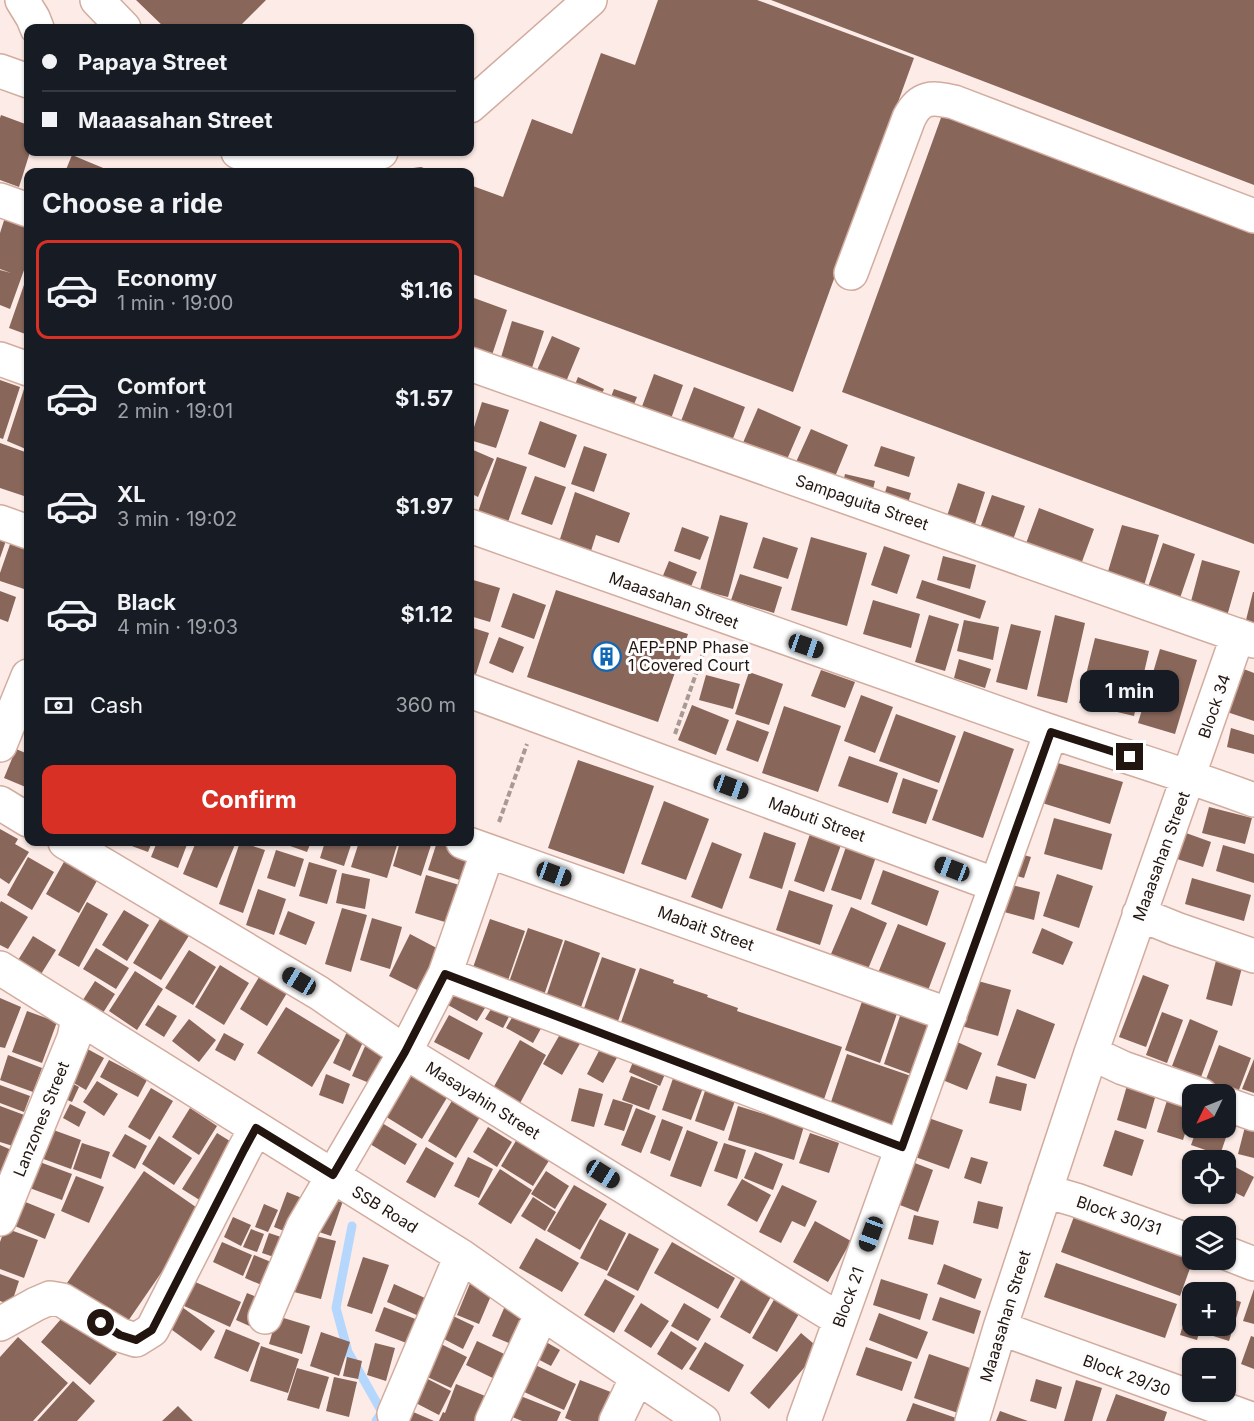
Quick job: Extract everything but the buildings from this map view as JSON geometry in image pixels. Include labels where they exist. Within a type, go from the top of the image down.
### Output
[{"type":"street","points":[[22,0],[35,24]]},
{"type":"street","points":[[97,0],[120,24]]},
{"type":"street","points":[[474,102],[590,0]]},
{"type":"street","points":[[0,71],[24,80]]},
{"type":"street","points":[[851,273],[909,118],[914,109],[929,99],[937,98],[954,102],[1254,216]]},
{"type":"street","points":[[263,156],[301,162],[364,156]]},
{"type":"street","points":[[0,200],[24,209]]},
{"type":"street","points":[[0,359],[24,368]]},
{"type":"street","name":"Sampaguita Street","points":[[474,365],[1246,638]]},
{"type":"street","points":[[0,522],[24,531]]},
{"type":"street","name":"Maaasahan Street","points":[[474,527],[716,616],[1051,732],[1190,776],[1091,1053],[1000,1328],[972,1421]]},
{"type":"street","name":"Block 34","points":[[1190,776],[1246,638]]},
{"type":"street","points":[[0,745],[21,681]]},
{"type":"street","name":"Mabuti Street","points":[[474,692],[996,885]]},
{"type":"street","name":"Block 21","points":[[804,1421],[1051,732]]},
{"type":"street","points":[[1190,776],[1254,800]]},
{"type":"street","points":[[0,803],[24,818]]},
{"type":"street","name":"Masayahin Street","points":[[72,846],[319,993],[405,1052],[840,1320]]},
{"type":"street","points":[[265,1317],[303,1227],[405,1052],[445,974],[476,846]]},
{"type":"street","name":"Mabait Street","points":[[476,846],[950,1015]]},
{"type":"street","points":[[1139,914],[1254,956]]},
{"type":"street","name":"SSB Road","points":[[0,968],[78,1019],[256,1128],[336,1169],[542,1313],[703,1421]]},
{"type":"street","points":[[445,974],[902,1147]]},
{"type":"street","name":"Lanzones Street","points":[[0,1219],[74,1038],[78,1019]]},
{"type":"street","points":[[1091,1053],[1124,1068],[1182,1088]]},
{"type":"street","points":[[1236,1107],[1254,1113]]},
{"type":"street","points":[[0,1324],[50,1298],[62,1300],[120,1335],[136,1340],[152,1330],[256,1128]]},
{"type":"street","name":"Block 30/31","points":[[1045,1191],[1182,1238]]},
{"type":"street","points":[[394,1414],[461,1256]]},
{"type":"street","points":[[1236,1257],[1254,1264]]},
{"type":"street","points":[[492,1421],[542,1313]]},
{"type":"street","name":"Block 29/30","points":[[1000,1328],[1254,1420]]},
{"type":"street","points":[[616,1421],[637,1377]]},
{"type":"path","points":[[665,763],[716,616]]},
{"type":"path","points":[[476,846],[538,716]]},
{"type":"waterway","points":[[352,1226],[336,1308],[348,1352],[382,1412],[376,1421]]},
{"type":"place","name":"AFP-PNP Phase 1 Covered Court","points":[[607,656]]},
{"type":"route","points":[[101,1323],[120,1335],[136,1340],[152,1330],[256,1128],[333,1175],[405,1052],[445,974],[902,1147],[1051,732],[1130,757]]}]
